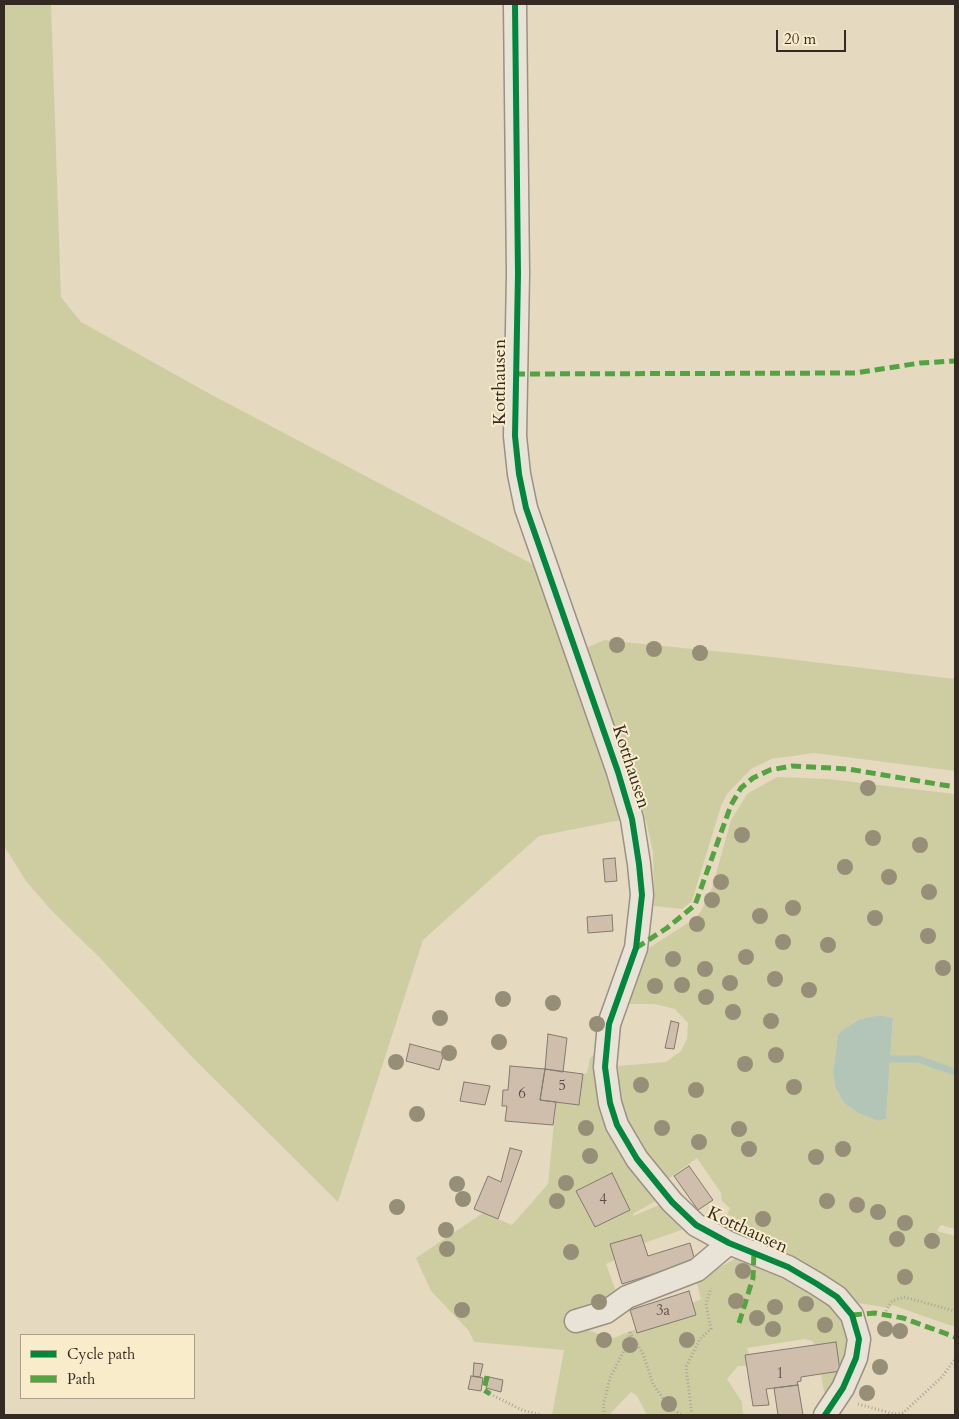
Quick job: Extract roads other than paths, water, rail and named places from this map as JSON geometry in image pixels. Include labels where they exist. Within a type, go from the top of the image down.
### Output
[{"type":"street","name":"Kotthausen","points":[[515,4],[518,255],[515,436],[519,474],[531,524],[618,772],[632,819],[642,895],[636,948],[609,1024],[605,1067],[607,1087],[617,1125],[637,1159],[650,1177],[696,1224],[729,1243],[781,1264],[828,1290],[837,1297],[852,1316],[857,1328],[858,1348],[850,1374],[830,1408]]},
{"type":"street","name":"Kotthausen","points":[[576,1321],[606,1312],[627,1298],[697,1270],[729,1243]]},
{"type":"waterway","points":[[890,1059],[918,1059],[955,1072]]}]
